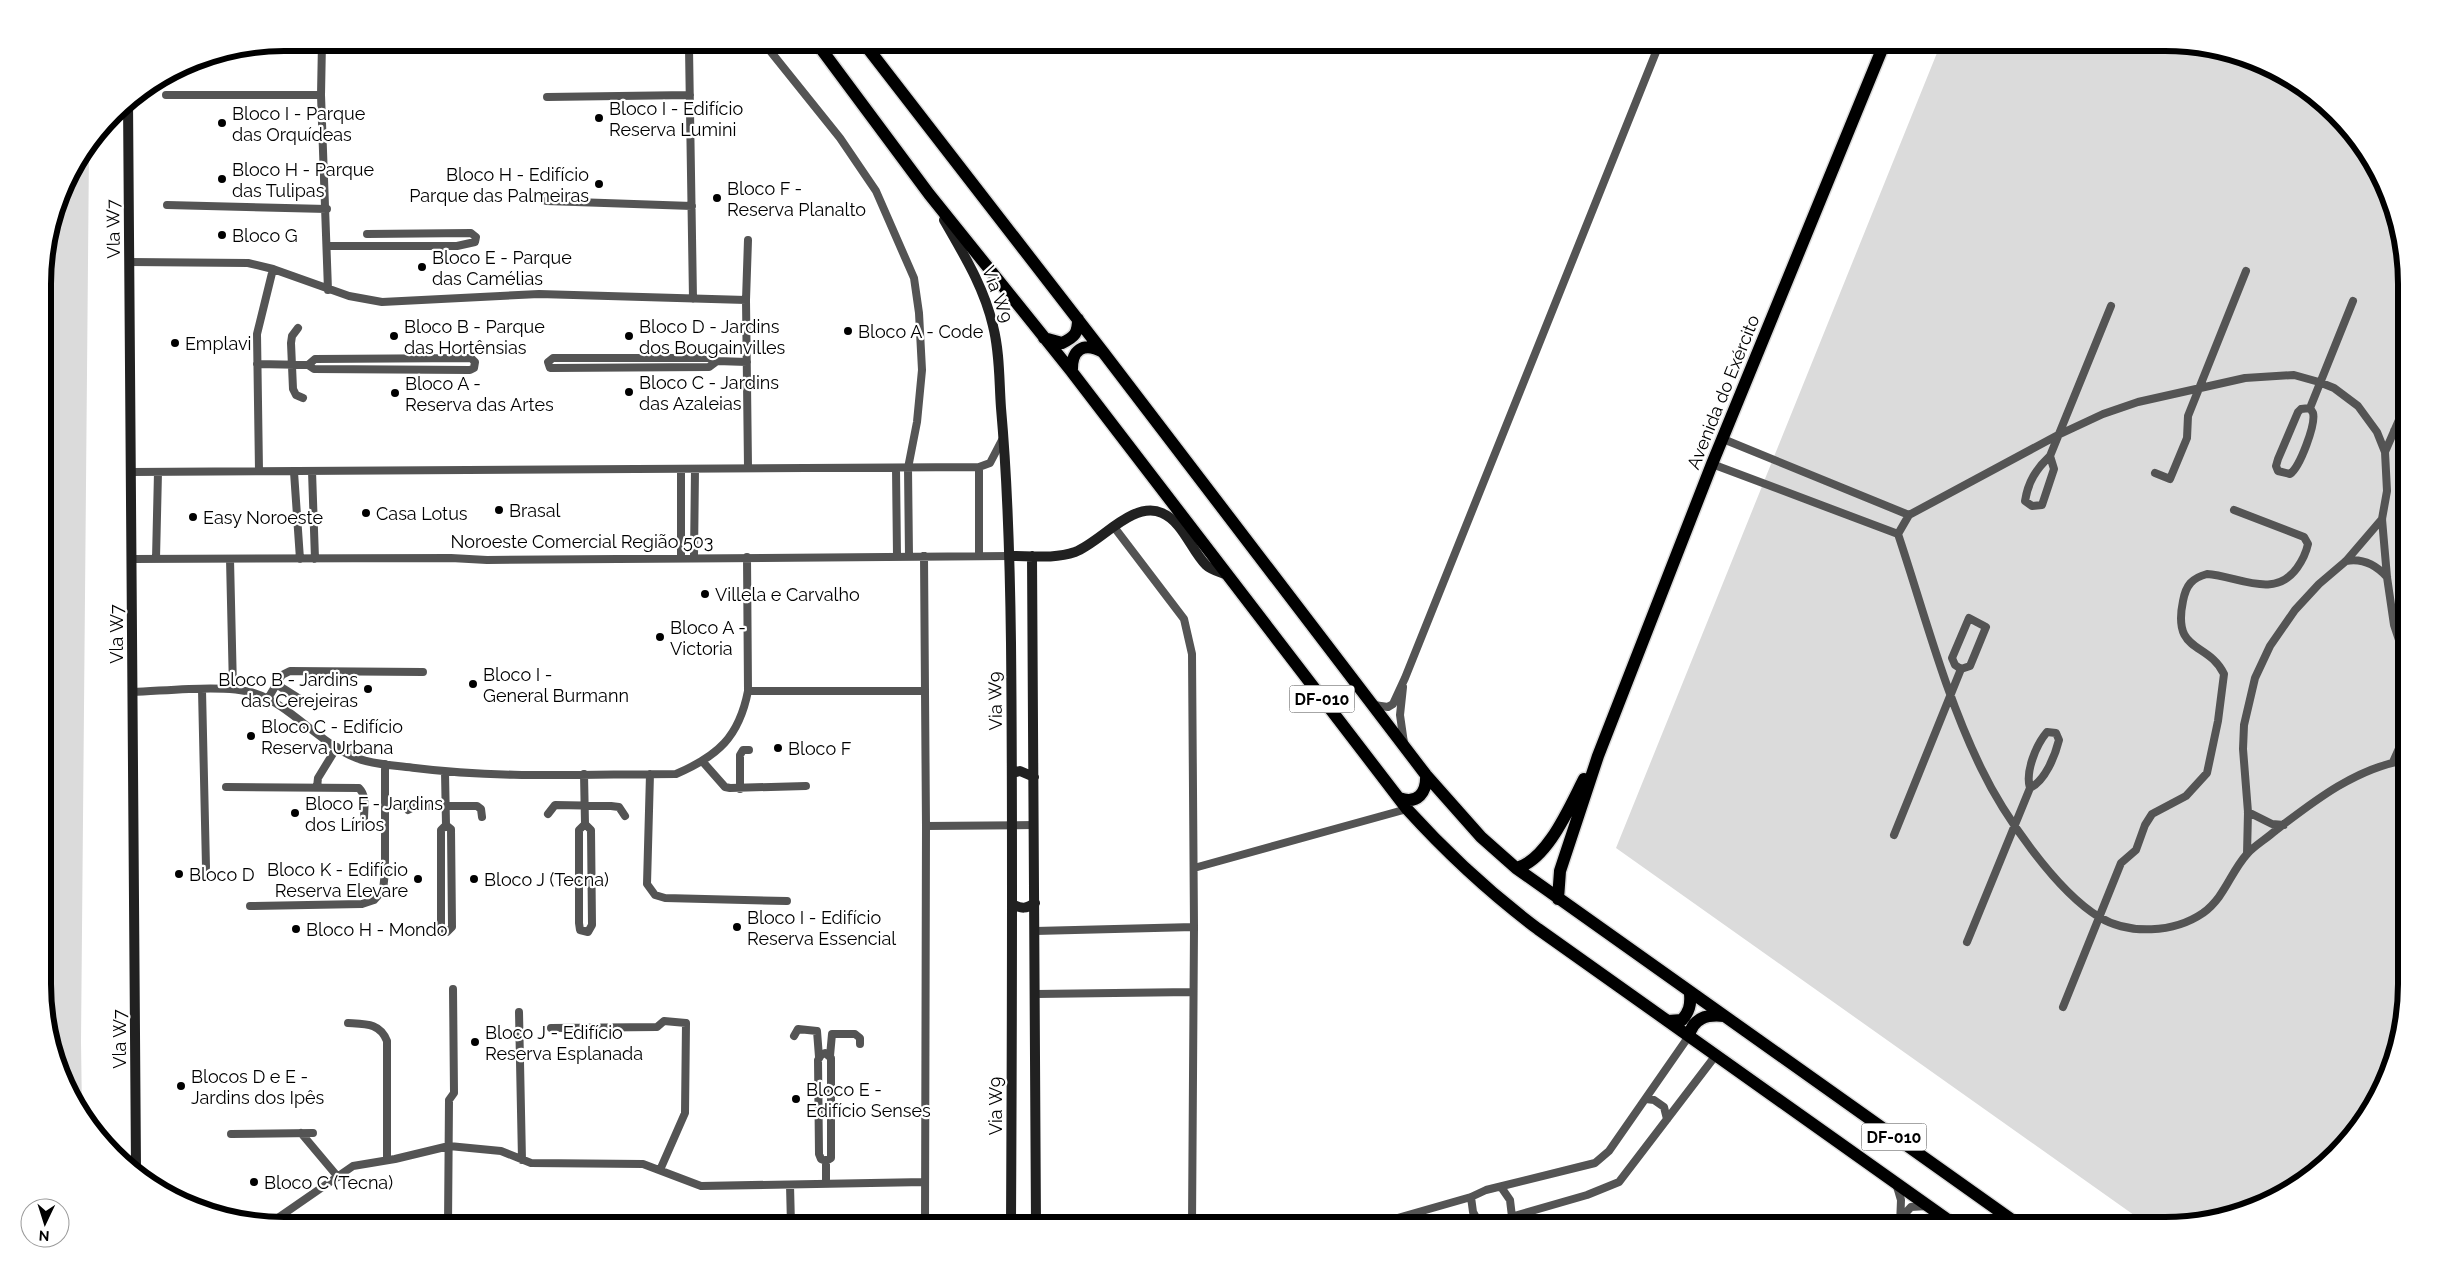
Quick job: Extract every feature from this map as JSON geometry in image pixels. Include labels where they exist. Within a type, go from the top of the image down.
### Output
[{"type":"main road","name":"DF-010","points":[[823,51],[928,194],[1072,372],[1403,804],[1444,849],[1500,900],[1944,1217]]},
{"type":"main road","name":"DF-010","points":[[870,51],[1104,352],[1405,748],[1426,775],[1481,837],[1516,868],[1558,899],[2007,1217]]},
{"type":"main road","name":"Avenida do Exército","points":[[1558,899],[1560,871],[1598,756],[1712,464],[1880,51]]},
{"type":"main road","points":[[1044,338],[1062,343],[1073,338],[1078,331],[1078,319]]},
{"type":"main road","points":[[1072,372],[1071,359],[1077,351],[1085,348],[1104,352]]},
{"type":"main road","name":"Avenida do Exército","points":[[1516,868],[1526,866],[1543,849],[1598,756]]},
{"type":"main road","points":[[1403,804],[1422,794],[1426,787],[1426,775]]},
{"type":"main road","points":[[1668,1021],[1682,1020],[1687,1014],[1691,1005],[1690,994]]},
{"type":"main road","points":[[1689,1036],[1693,1025],[1704,1017],[1712,1015],[1724,1016]]},
{"type":"street","points":[[322,51],[321,96],[327,209],[328,290]]},
{"type":"street","points":[[689,51],[693,298]]},
{"type":"street","points":[[770,51],[840,138],[876,191],[914,278],[919,313],[922,370],[917,422],[908,468],[909,556]]},
{"type":"street","points":[[1372,704],[1380,708],[1393,704],[1405,678],[1656,51]]},
{"type":"street","points":[[166,95],[321,96]]},
{"type":"street","points":[[547,97],[690,95]]},
{"type":"street","name":"Vla W7","points":[[128,112],[136,1164]]},
{"type":"street","name":"Via W9","points":[[928,194],[971,266],[986,299],[994,330],[998,360],[1010,556],[1013,825],[1011,1217]]},
{"type":"street","points":[[546,201],[692,206]]},
{"type":"street","points":[[167,205],[327,209]]},
{"type":"street","points":[[327,246],[468,245],[475,242],[476,237],[471,232],[367,234]]},
{"type":"street","points":[[748,240],[746,300],[748,467]]},
{"type":"street","points":[[130,262],[248,264],[273,269],[328,290],[382,302],[539,294],[746,300]]},
{"type":"street","points":[[258,471],[258,322],[273,269]]},
{"type":"street","points":[[2155,472],[2170,478],[2187,438],[2188,416],[2246,271]]},
{"type":"street","points":[[2310,408],[2353,301]]},
{"type":"street","points":[[2050,456],[2054,469],[2042,505],[2032,506],[2025,501],[2027,490],[2037,468],[2050,456],[2111,306]]},
{"type":"street","points":[[298,328],[292,336],[293,389],[296,395],[303,398]]},
{"type":"street","points":[[257,364],[308,364],[314,359],[471,358],[474,362],[474,368],[470,370],[314,369],[308,364]]},
{"type":"street","points":[[716,361],[709,367],[642,369],[550,368],[548,362],[553,358],[708,358],[716,361],[747,362]]},
{"type":"street","points":[[2398,637],[2394,625],[2387,577],[2382,519],[2387,490],[2385,452],[2377,432],[2358,406],[2347,396],[2319,382],[2294,375],[2245,378],[2138,402],[2112,411],[2058,435],[1909,515],[1898,534],[1951,693],[1981,768],[2015,828],[2068,892],[2099,917],[2126,927],[2145,929],[2164,928],[2186,923],[2204,912],[2219,898],[2247,854],[2316,799],[2349,780],[2398,761]]},
{"type":"street","points":[[2310,408],[2314,413],[2314,424],[2298,463],[2290,474],[2282,473],[2276,469],[2278,458],[2298,412],[2310,408]]},
{"type":"street","points":[[2385,452],[2398,422]]},
{"type":"street","points":[[2394,431],[2398,432]]},
{"type":"street","points":[[131,472],[979,467],[990,463],[998,452],[1004,436]]},
{"type":"street","points":[[1723,439],[1909,515]]},
{"type":"street","points":[[1712,464],[1898,534]]},
{"type":"street","points":[[979,467],[979,556]]},
{"type":"street","points":[[896,468],[897,556]]},
{"type":"street","points":[[681,469],[681,557]]},
{"type":"street","points":[[694,557],[695,469]]},
{"type":"street","points":[[312,471],[315,558]]},
{"type":"street","points":[[156,559],[158,472]]},
{"type":"street","points":[[294,472],[300,559]]},
{"type":"street","points":[[2063,1008],[2120,864],[2136,850],[2149,818],[2162,808],[2186,796],[2202,780],[2210,767],[2222,699],[2224,674],[2214,661],[2190,644],[2184,633],[2181,610],[2188,585],[2199,576],[2207,574],[2220,575],[2259,585],[2276,584],[2292,575],[2307,548],[2307,541],[2304,537],[2234,510]]},
{"type":"street","name":"Noroeste Comercial Região 503","points":[[132,559],[315,558],[487,560],[681,557],[1060,556],[1090,545],[1132,513],[1149,511],[1162,512],[1176,524],[1207,566],[1228,575]]},
{"type":"street","points":[[2247,854],[2248,812],[2243,749],[2244,726],[2255,678],[2270,646],[2295,610],[2319,584],[2346,561],[2382,519]]},
{"type":"street","points":[[1114,527],[1184,619],[1190,637],[1192,654],[1194,868],[1192,1217]]},
{"type":"street","points":[[924,556],[926,826],[925,1217]]},
{"type":"street","points":[[1032,556],[1036,1217]]},
{"type":"street","points":[[133,692],[233,689],[255,693],[348,755],[366,761],[385,764],[445,772],[524,775],[676,774],[703,762],[736,729],[744,712],[748,691],[746,557]]},
{"type":"street","points":[[230,559],[233,689]]},
{"type":"street","points":[[2346,561],[2354,559],[2371,565],[2378,568],[2387,577]]},
{"type":"street","points":[[1894,836],[1961,669],[1970,666],[1986,627],[1969,618],[1952,658],[1955,665],[1961,669]]},
{"type":"street","points":[[267,700],[282,675],[290,671],[423,672]]},
{"type":"street","points":[[1405,678],[1400,715],[1405,748]]},
{"type":"street","points":[[276,684],[303,701]]},
{"type":"street","points":[[202,690],[206,867]]},
{"type":"street","points":[[748,691],[925,691]]},
{"type":"street","points":[[1967,942],[2030,788],[2028,780],[2030,768],[2037,750],[2047,732],[2056,733],[2059,740],[2051,761],[2039,784],[2030,788]]},
{"type":"street","points":[[317,787],[318,778],[337,747]]},
{"type":"street","points":[[740,789],[740,755],[743,750],[749,750]]},
{"type":"street","points":[[2393,762],[2398,751]]},
{"type":"street","points":[[703,762],[725,787],[740,789],[806,786]]},
{"type":"street","points":[[250,906],[362,904],[374,900],[382,890],[385,872],[385,764]]},
{"type":"street","points":[[1012,774],[1020,771],[1034,777]]},
{"type":"street","points":[[445,772],[446,825],[441,830],[440,926],[441,930],[447,932],[452,927],[451,829],[450,826],[446,825]]},
{"type":"street","points":[[584,774],[585,824],[591,830],[592,925],[588,932],[580,930],[579,923],[579,830],[585,824]]},
{"type":"street","points":[[650,774],[647,884],[655,895],[664,898],[787,901]]},
{"type":"street","points":[[226,787],[359,788],[363,792],[364,819]]},
{"type":"street","points":[[1194,868],[1403,804]]},
{"type":"street","points":[[548,814],[555,805],[585,805],[619,807],[624,811],[625,816]]},
{"type":"street","points":[[408,810],[416,806],[479,807],[482,817]]},
{"type":"street","points":[[2248,812],[2272,824],[2284,825]]},
{"type":"street","points":[[926,826],[1034,825]]},
{"type":"street","points":[[1012,904],[1021,908],[1028,908],[1035,903]]},
{"type":"street","points":[[1035,931],[1194,927]]},
{"type":"street","points":[[448,1217],[449,1100],[454,1093],[453,989]]},
{"type":"street","points":[[1036,994],[1193,992]]},
{"type":"street","points":[[519,1012],[522,1160]]},
{"type":"street","points":[[551,1028],[656,1027],[666,1021],[686,1023],[685,1112],[660,1170]]},
{"type":"street","points":[[348,1023],[374,1025],[383,1031],[387,1041],[387,1160]]},
{"type":"street","points":[[794,1036],[798,1030],[817,1031],[819,1034],[820,1156],[826,1161]]},
{"type":"street","points":[[826,1161],[831,1158],[830,1056],[832,1034],[855,1034],[860,1038],[860,1044]]},
{"type":"street","points":[[1402,1217],[1470,1198],[1501,1187],[1596,1163],[1609,1151],[1689,1036]]},
{"type":"street","points":[[819,1057],[825,1053],[830,1056]]},
{"type":"street","points":[[1507,1217],[1587,1195],[1619,1182],[1716,1055]]},
{"type":"street","points":[[1646,1099],[1654,1100],[1664,1107],[1667,1118]]},
{"type":"street","points":[[301,1133],[338,1178]]},
{"type":"street","points":[[231,1134],[313,1133]]},
{"type":"street","points":[[280,1217],[360,1163],[387,1160],[448,1146],[492,1149],[531,1163],[644,1164],[701,1186],[925,1182]]},
{"type":"street","points":[[826,1161],[826,1184]]},
{"type":"street","points":[[1896,1183],[1901,1200],[1901,1217]]},
{"type":"street","points":[[790,1185],[791,1217]]},
{"type":"street","points":[[1501,1187],[1510,1200],[1510,1216]]},
{"type":"street","points":[[1470,1198],[1473,1212],[1476,1217]]},
{"type":"street","points":[[1904,1217],[1911,1207],[1929,1206]]},
{"type":"shaded area","points":[[1938,51],[2165,51],[2195,53],[2225,59],[2268,75],[2307,99],[2318,109],[2350,142],[2374,181],[2390,224],[2396,254],[2398,284],[2398,984],[2396,1014],[2390,1044],[2374,1087],[2350,1126],[2340,1137],[2307,1169],[2281,1186],[2254,1199],[2225,1209],[2195,1215],[2137,1217],[1616,848]]},
{"type":"shaded area","points":[[89,158],[82,1100],[69,1073],[59,1044],[53,1014],[51,984],[51,284],[53,254],[59,224],[75,181]]},
{"type":"place","name":"Bloco I - Edifício Reserva Lumini","points":[[599,118]]},
{"type":"place","name":"Bloco I - Parque das Orquídeas","points":[[222,123]]},
{"type":"place","name":"Bloco H - Parque das Tulipas","points":[[222,179]]},
{"type":"place","name":"Bloco H - Edifício Parque das Palmeiras","points":[[599,184]]},
{"type":"place","name":"Bloco F - Reserva Planalto","points":[[717,198]]},
{"type":"place","name":"Bloco G","points":[[222,235]]},
{"type":"place","name":"Bloco E - Parque das Camélias","points":[[422,267]]},
{"type":"place","name":"Bloco A - Code","points":[[848,331]]},
{"type":"place","name":"Bloco B - Parque das Hortênsias","points":[[394,336]]},
{"type":"place","name":"Bloco D - Jardins dos Bougainvilles","points":[[629,336]]},
{"type":"place","name":"Emplavi","points":[[175,343]]},
{"type":"place","name":"Bloco C - Jardins das Azaleias","points":[[629,392]]},
{"type":"place","name":"Bloco A - Reserva das Artes","points":[[395,393]]},
{"type":"place","name":"Brasal","points":[[499,510]]},
{"type":"place","name":"Casa Lotus","points":[[366,513]]},
{"type":"place","name":"Easy Noroeste","points":[[193,517]]},
{"type":"place","name":"Villela e Carvalho","points":[[705,594]]},
{"type":"place","name":"Bloco A - Victoria","points":[[660,637]]},
{"type":"place","name":"Bloco I - General Burmann","points":[[473,684]]},
{"type":"place","name":"Bloco B - Jardins das Cerejeiras","points":[[368,689]]},
{"type":"place","name":"Bloco C - Edifício Reserva Urbana","points":[[251,736]]},
{"type":"place","name":"Bloco F","points":[[778,748]]},
{"type":"place","name":"Bloco F - Jardins dos Lírios","points":[[295,813]]},
{"type":"place","name":"Bloco D","points":[[179,874]]},
{"type":"place","name":"Bloco K - Edifício Reserva Elevare","points":[[418,879]]},
{"type":"place","name":"Bloco J (Tecna)","points":[[474,879]]},
{"type":"place","name":"Bloco I - Edifício Reserva Essencial","points":[[737,927]]},
{"type":"place","name":"Bloco H - Mondo","points":[[296,929]]},
{"type":"place","name":"Bloco J - Edifício Reserva Esplanada","points":[[475,1042]]},
{"type":"place","name":"Blocos D e E - Jardins dos Ipês","points":[[181,1086]]},
{"type":"place","name":"Bloco E - Edifício Senses","points":[[796,1099]]},
{"type":"place","name":"Bloco C (Tecna)","points":[[254,1182]]}]
